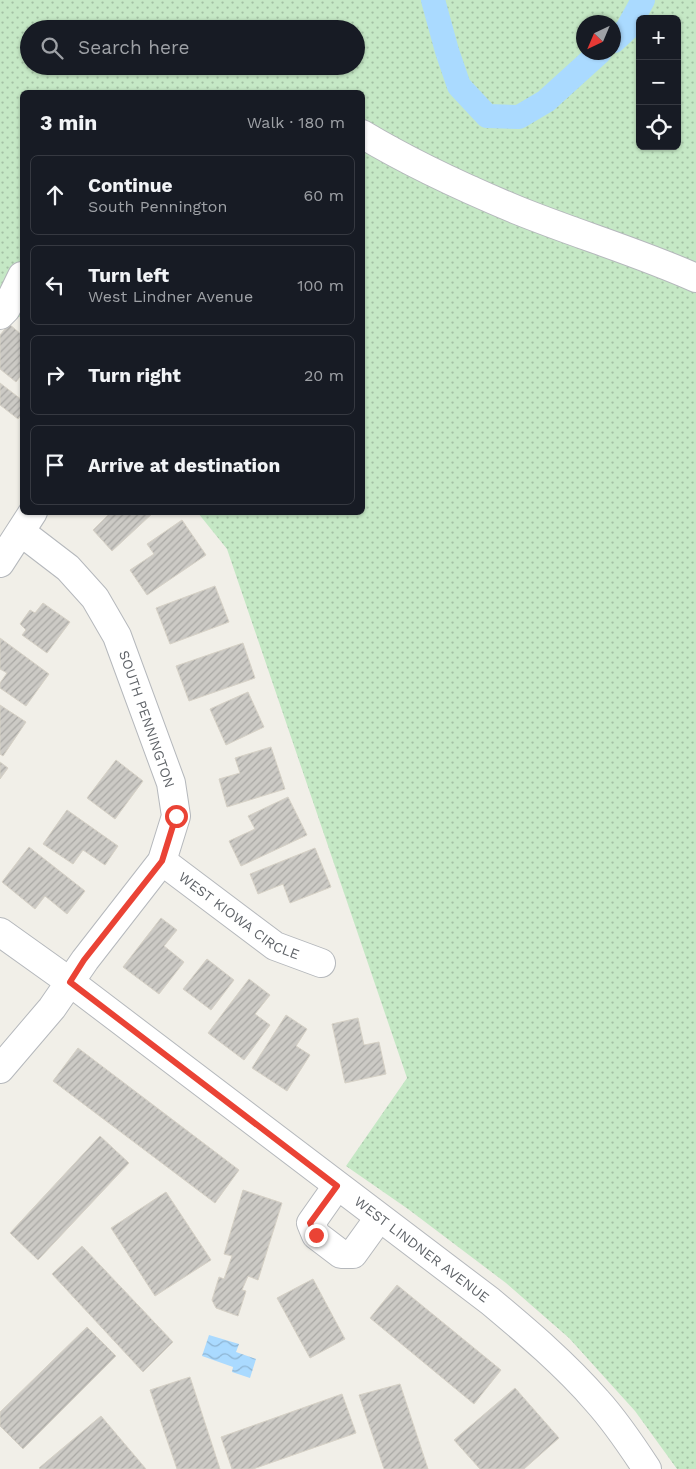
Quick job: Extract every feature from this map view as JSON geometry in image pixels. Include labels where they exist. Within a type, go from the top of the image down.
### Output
[{"type":"street","points":[[365,136],[429,171],[517,210],[663,263],[696,278]]},
{"type":"street","points":[[0,315],[6,309],[20,280]]},
{"type":"street","points":[[0,563],[27,522]]},
{"type":"street","name":"SOUTH PENNINGTON","points":[[0,1069],[52,1008],[84,960],[162,861],[176,816],[171,784],[117,636],[94,598],[27,522]]},
{"type":"street","name":"WEST KIOWA CIRCLE","points":[[162,861],[274,946],[321,963]]},
{"type":"street","name":"WEST LINDNER AVENUE","points":[[0,932],[70,982],[490,1301],[532,1336],[598,1401],[647,1469]]},
{"type":"street","points":[[337,1186],[310,1223],[316,1235],[341,1254],[353,1254],[379,1218]]},
{"type":"green space","points":[[0,0],[696,0],[696,1469],[677,1469],[635,1411],[569,1338],[506,1283],[408,1209],[346,1166],[407,1078],[227,549],[200,515],[365,515],[365,90],[20,90],[20,317],[0,309]]},
{"type":"water","points":[[209,1335],[239,1344],[236,1352],[256,1359],[250,1378],[232,1372],[233,1367],[202,1356]]},
{"type":"building","points":[[9,324],[20,333],[20,377],[16,382],[0,369],[0,335]]},
{"type":"building","points":[[0,383],[20,398],[20,416],[18,419],[0,405]]},
{"type":"building","points":[[108,515],[151,515],[112,551],[93,530]]},
{"type":"building","points":[[182,520],[206,555],[147,595],[130,570],[154,554],[147,544]]},
{"type":"building","points":[[215,586],[229,622],[170,644],[156,608]]},
{"type":"building","points":[[43,603],[70,622],[47,653],[22,635],[26,630],[20,624],[30,610],[35,613]]},
{"type":"building","points":[[0,638],[49,674],[26,706],[0,688],[0,683],[7,673],[0,669]]},
{"type":"building","points":[[243,643],[255,678],[189,701],[176,666]]},
{"type":"building","points":[[248,692],[264,727],[226,745],[210,709]]},
{"type":"building","points":[[0,705],[26,722],[3,756],[0,754]]},
{"type":"building","points":[[271,747],[285,789],[227,807],[219,779],[240,773],[235,758]]},
{"type":"building","points":[[116,760],[143,781],[115,819],[87,798]]},
{"type":"building","points":[[0,762],[8,768],[0,779]]},
{"type":"building","points":[[288,797],[307,835],[241,866],[229,841],[255,829],[248,816]]},
{"type":"building","points":[[67,810],[118,846],[105,865],[83,850],[73,864],[43,844]]},
{"type":"building","points":[[29,847],[85,891],[67,914],[45,896],[35,909],[2,882]]},
{"type":"building","points":[[315,848],[331,887],[290,903],[283,884],[258,894],[250,874]]},
{"type":"building","points":[[161,918],[177,930],[164,946],[184,962],[159,994],[123,967]]},
{"type":"building","points":[[207,959],[234,980],[211,1010],[183,989]]},
{"type":"building","points":[[249,979],[270,995],[255,1014],[270,1025],[244,1060],[208,1033]]},
{"type":"building","points":[[286,1015],[307,1029],[296,1046],[310,1055],[287,1091],[252,1068]]},
{"type":"building","points":[[358,1018],[364,1045],[379,1042],[386,1074],[345,1083],[332,1024]]},
{"type":"building","points":[[78,1048],[239,1170],[215,1203],[53,1081]]},
{"type":"building","points":[[100,1136],[129,1163],[38,1260],[10,1233]]},
{"type":"building","points":[[243,1190],[282,1203],[258,1280],[248,1276],[242,1290],[246,1291],[238,1316],[216,1308],[212,1300],[219,1277],[224,1279],[232,1256],[224,1254]]},
{"type":"building","points":[[166,1192],[211,1260],[155,1296],[111,1228]]},
{"type":"building","points":[[82,1246],[173,1342],[143,1372],[52,1274]]},
{"type":"building","points":[[313,1279],[345,1339],[310,1358],[277,1298]]},
{"type":"building","points":[[397,1285],[501,1370],[474,1404],[370,1318]]},
{"type":"building","points":[[87,1327],[116,1356],[23,1449],[0,1426],[0,1412]]},
{"type":"building","points":[[190,1377],[220,1469],[177,1469],[150,1390]]},
{"type":"building","points":[[400,1384],[428,1469],[384,1469],[359,1395]]},
{"type":"building","points":[[515,1388],[559,1438],[524,1469],[480,1469],[454,1440]]},
{"type":"building","points":[[342,1394],[356,1433],[253,1469],[232,1469],[221,1437]]},
{"type":"building","points":[[101,1416],[146,1469],[39,1468]]},
{"type":"waterway","points":[[433,0],[459,86],[487,116],[519,117],[546,101],[591,60]]},
{"type":"waterway","points":[[621,35],[627,29],[643,0]]},
{"type":"route","points":[[176,816],[162,861],[84,960],[70,982],[337,1186],[310,1223],[316,1235]]}]
